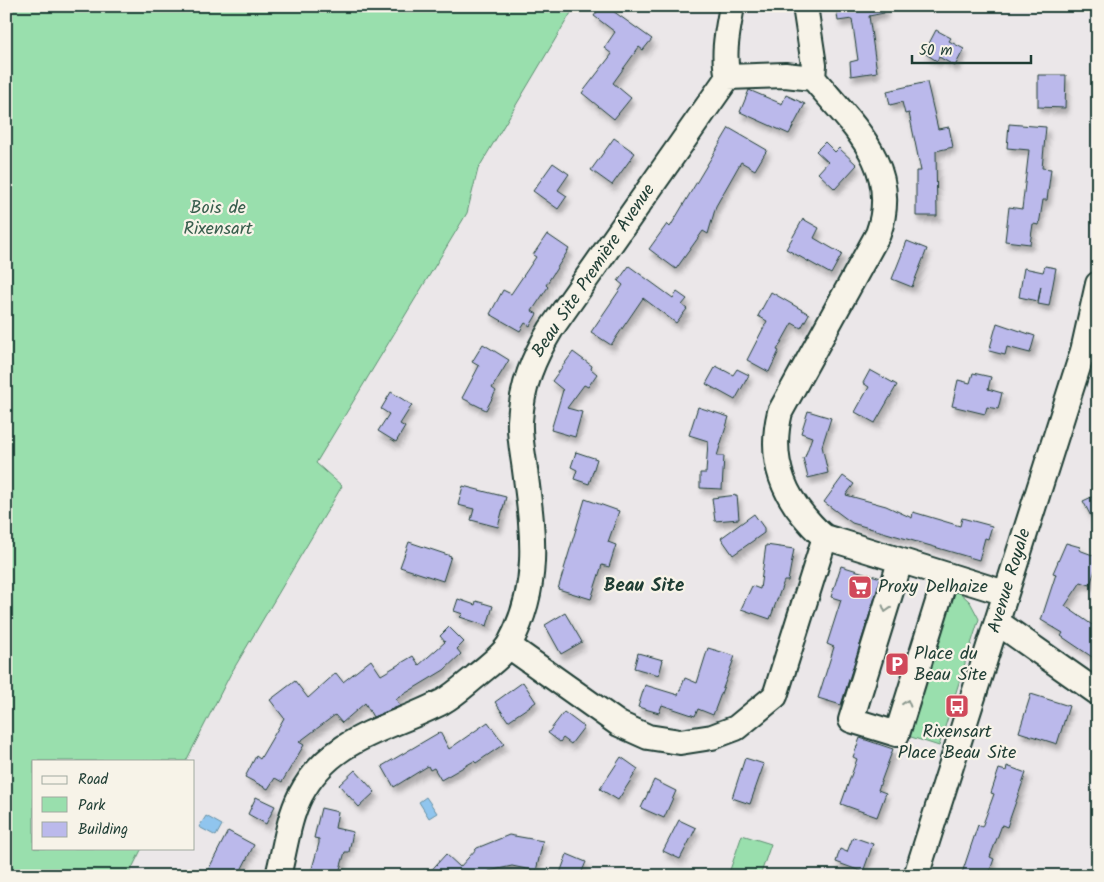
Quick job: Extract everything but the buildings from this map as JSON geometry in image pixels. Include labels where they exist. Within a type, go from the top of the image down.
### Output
[{"type":"street","points":[[732,6],[725,66],[728,77],[785,75],[813,78],[868,143],[882,177],[885,201],[884,216],[878,234],[787,396],[780,412],[776,430],[776,457],[784,486],[798,509],[818,532],[825,537],[900,562],[1005,593]]},
{"type":"street","points":[[805,6],[814,64],[813,78]]},
{"type":"street","name":"Beau Site Première Avenue","points":[[278,876],[294,811],[316,770],[340,748],[372,731],[441,702],[457,693],[509,646],[520,623],[531,589],[532,524],[519,423],[523,393],[532,359],[551,329],[728,77]]},
{"type":"street","name":"Avenue Royale","points":[[916,876],[1083,351],[1098,284]]},
{"type":"street","points":[[509,646],[620,724],[648,737],[680,742],[712,736],[736,728],[775,696],[825,537]]},
{"type":"street","points":[[900,562],[851,720],[897,734],[946,576]]},
{"type":"street","points":[[997,622],[1098,693]]},
{"type":"green space","name":"Bois de Rixensart","points":[[6,6],[575,6],[478,169],[467,213],[316,463],[342,486],[230,675],[187,760],[32,760],[32,850],[141,850],[128,876],[6,876]]},
{"type":"green space","points":[[954,587],[970,602],[979,619],[939,746],[908,736]]},
{"type":"green space","points":[[742,835],[771,844],[760,876],[718,876],[730,870]]},
{"type":"water","points":[[426,797],[437,813],[429,818],[419,802]]},
{"type":"water","points":[[206,816],[222,825],[216,836],[199,827]]},
{"type":"place","name":"Proxy Delhaize","points":[[860,587]]},
{"type":"place","name":"Place du Beau Site","points":[[897,664]]},
{"type":"place","name":"Rixensart Place Beau Site","points":[[957,706]]},
{"type":"district","name":"Beau Site","points":[[644,586]]}]
